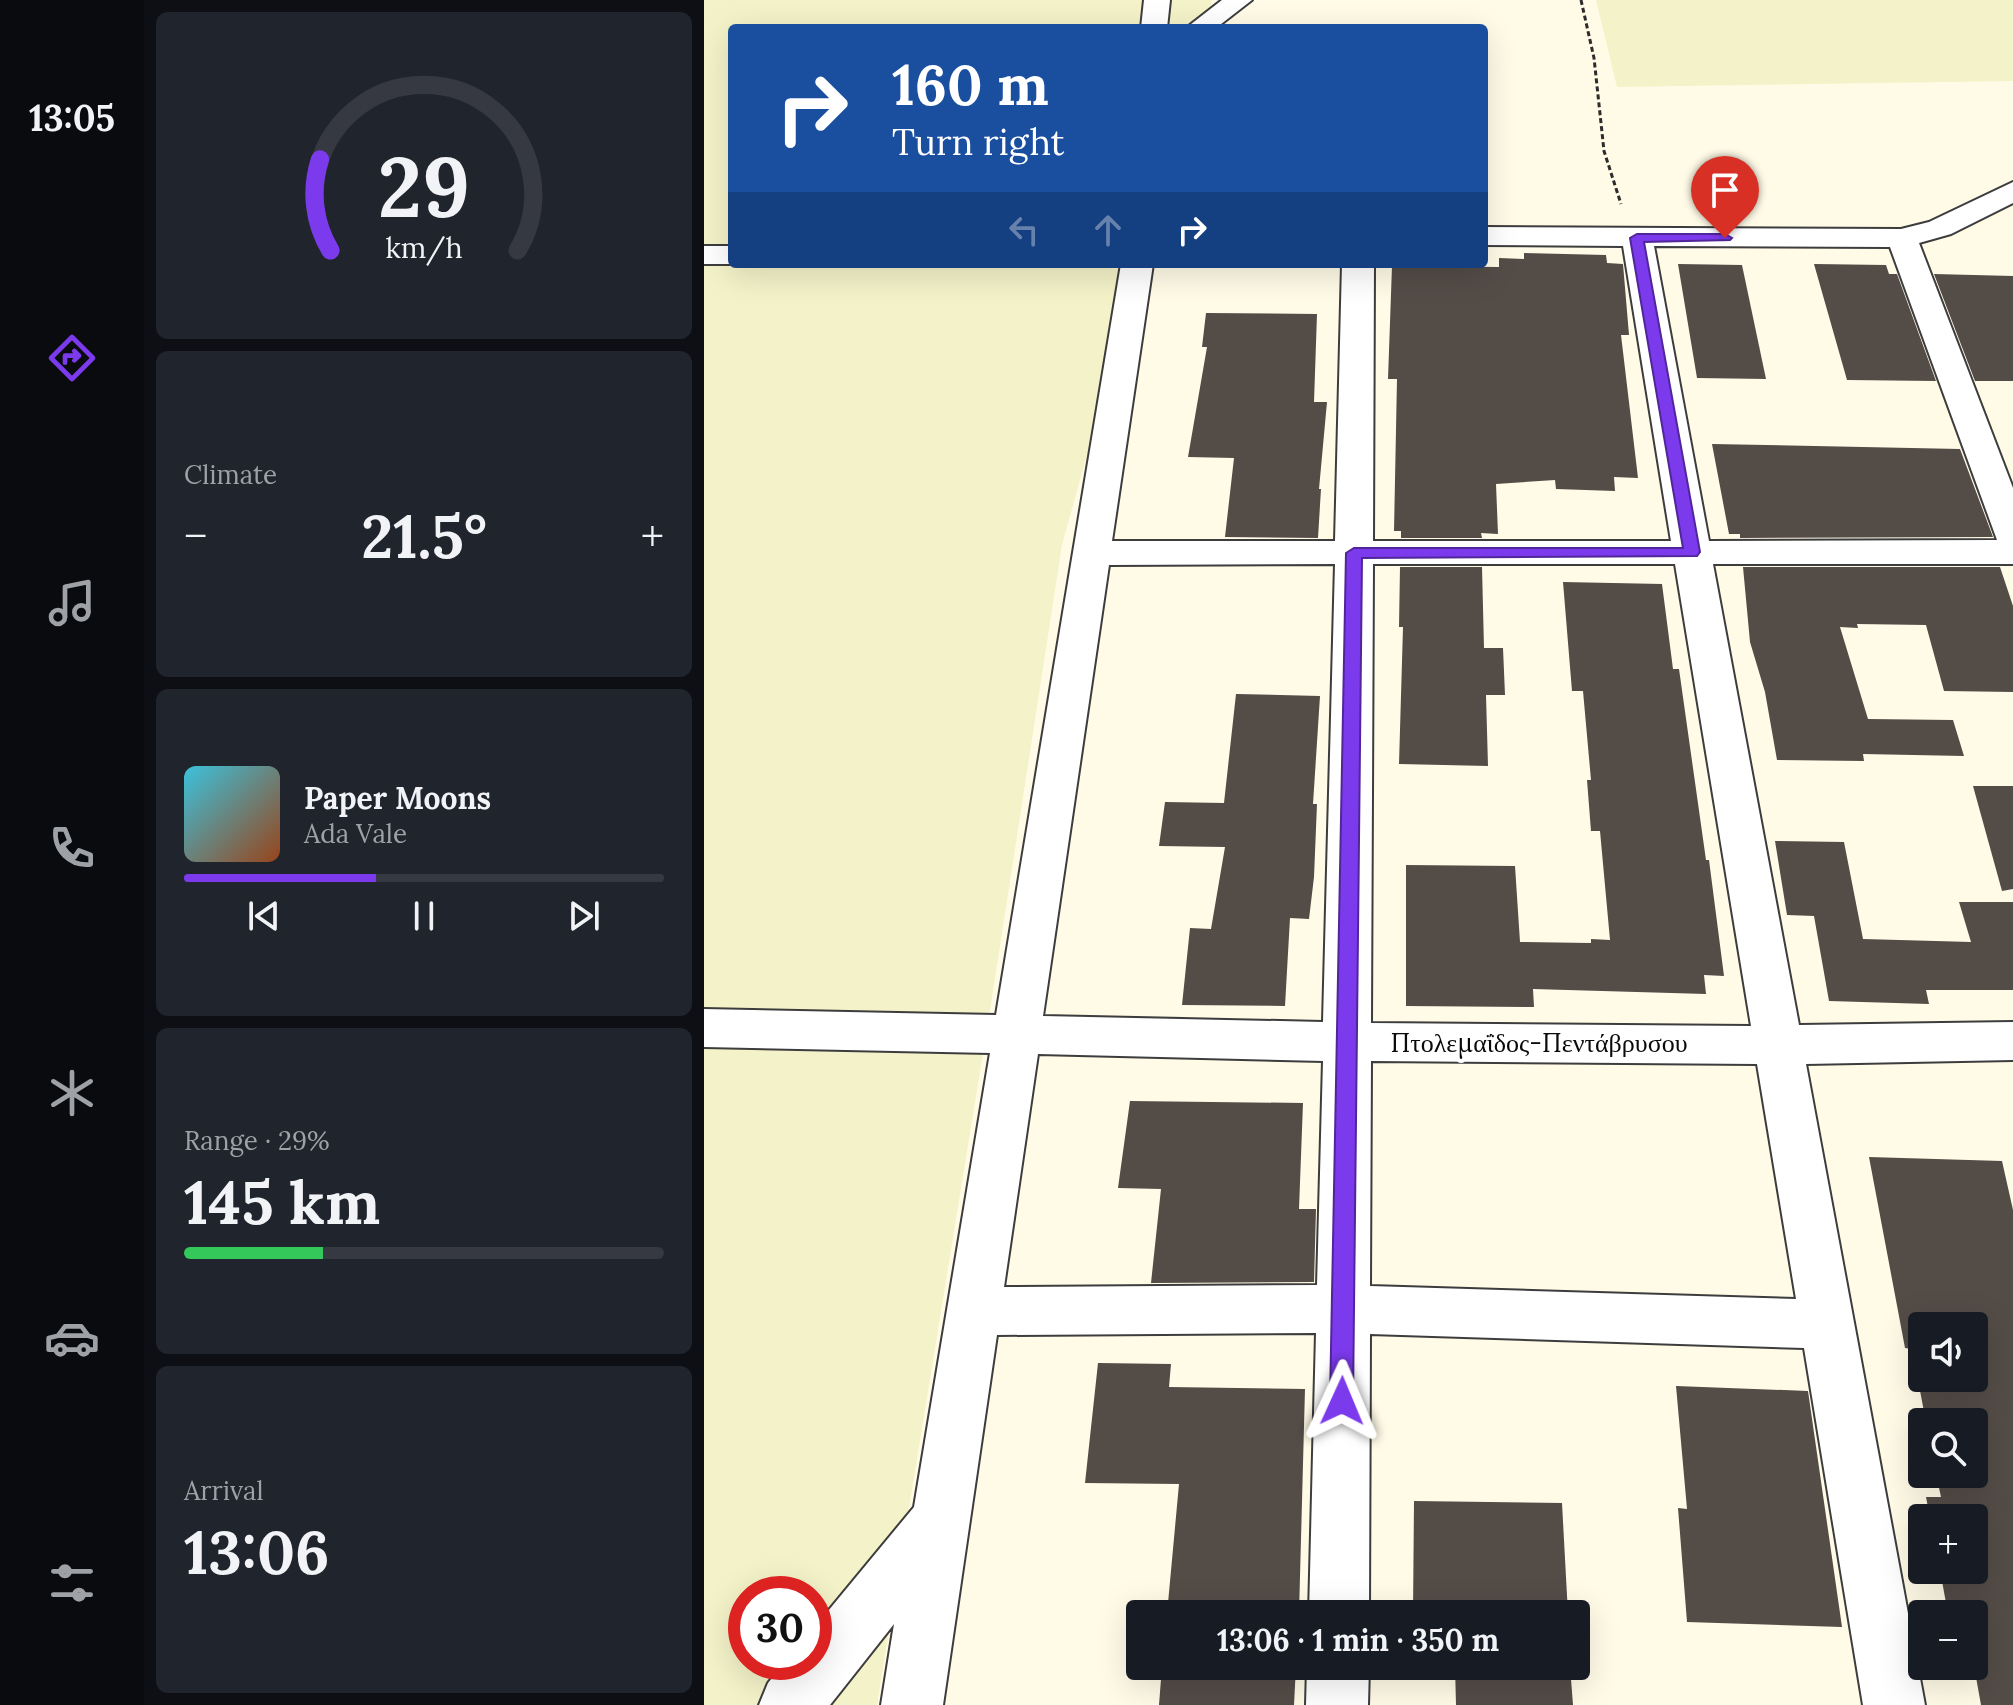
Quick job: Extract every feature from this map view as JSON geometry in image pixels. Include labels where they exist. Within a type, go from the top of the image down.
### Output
[{"type":"street","points":[[1154,24],[1157,0]]},
{"type":"street","points":[[1205,24],[1239,0]]},
{"type":"street","points":[[1488,236],[1902,238],[1940,228],[2013,191]]},
{"type":"street","points":[[1637,238],[1894,1705]]},
{"type":"street","points":[[1902,238],[2013,537]]},
{"type":"street","points":[[704,255],[728,255]]},
{"type":"street","points":[[912,1705],[1136,268]]},
{"type":"street","points":[[1339,1600],[1358,268]]},
{"type":"street","points":[[1092,553],[2013,552]]},
{"type":"street","name":"Πτολεμαΐδος-Πεντάβρυσου","points":[[704,1028],[1347,1042],[1778,1045],[2013,1041]]},
{"type":"street","points":[[974,1311],[1343,1309],[1827,1324]]},
{"type":"street","points":[[790,1705],[941,1520]]},
{"type":"street","points":[[1337,1705],[1338,1680]]},
{"type":"path","points":[[1581,0],[1594,58],[1604,151],[1622,208],[1637,238]]},
{"type":"shaded area","points":[[704,0],[1212,0],[1206,24],[728,24],[728,268],[1139,268],[1062,545],[877,1705],[704,1705]]},
{"type":"shaded area","points":[[1596,0],[2013,0],[2013,81],[1617,87]]},
{"type":"building","points":[[1524,253],[1606,255],[1607,263],[1623,264],[1629,335],[1621,335],[1638,478],[1614,477],[1615,491],[1556,489],[1555,480],[1496,484],[1498,534],[1481,533],[1482,538],[1401,538],[1401,531],[1394,531],[1397,379],[1388,379],[1392,268],[1488,268],[1499,267],[1499,258],[1524,259]]},
{"type":"building","points":[[1678,264],[1742,265],[1766,379],[1697,378]]},
{"type":"building","points":[[1814,264],[1886,265],[1889,274],[1897,274],[1936,381],[1847,380]]},
{"type":"building","points":[[1934,274],[2013,276],[2013,381],[1975,381]]},
{"type":"building","points":[[1206,313],[1317,314],[1314,402],[1327,402],[1318,538],[1225,537],[1234,458],[1188,457],[1207,347],[1202,347]]},
{"type":"building","points":[[1712,444],[1960,449],[1993,537],[1740,538],[1740,534],[1729,534]]},
{"type":"building","points":[[1400,567],[1482,567],[1484,648],[1503,648],[1505,695],[1486,695],[1488,766],[1399,764],[1403,627],[1399,627]]},
{"type":"building","points":[[1743,567],[2000,567],[2013,606],[2013,692],[1944,691],[1926,625],[1857,624],[1858,628],[1840,627],[1868,719],[1953,720],[1964,756],[1863,754],[1864,761],[1777,760],[1765,692],[1750,642]]},
{"type":"building","points":[[1563,582],[1662,584],[1673,669],[1679,669],[1724,976],[1704,975],[1706,994],[1533,989],[1534,1007],[1406,1006],[1406,865],[1515,866],[1520,942],[1591,943],[1591,939],[1610,940],[1600,831],[1591,831],[1587,780],[1591,780],[1583,691],[1572,691]]},
{"type":"building","points":[[1236,694],[1320,696],[1313,804],[1317,804],[1314,877],[1309,919],[1290,918],[1285,1006],[1182,1005],[1190,928],[1211,929],[1225,847],[1159,846],[1165,802],[1224,803]]},
{"type":"building","points":[[1973,786],[2013,786],[2013,889],[2002,891]]},
{"type":"building","points":[[1775,841],[1844,842],[1863,939],[1971,942],[1959,902],[2013,902],[2013,990],[1926,990],[1929,1004],[1829,1001],[1814,916],[1787,915]]},
{"type":"building","points":[[1130,1101],[1303,1103],[1299,1209],[1316,1209],[1314,1282],[1151,1283],[1161,1189],[1118,1188]]},
{"type":"building","points":[[1869,1157],[2002,1161],[2013,1210],[2013,1705],[1981,1705],[1977,1680],[1988,1680],[1988,1600],[1945,1600],[1943,1584],[1988,1584],[1988,1504],[1927,1504],[1926,1497],[1941,1497],[1939,1488],[1988,1488],[1988,1408],[1923,1408],[1920,1392],[1988,1392],[1988,1312],[1908,1312],[1908,1348],[1905,1348]]},
{"type":"building","points":[[1098,1363],[1171,1364],[1169,1387],[1305,1389],[1299,1600],[1168,1600],[1179,1484],[1085,1483]]},
{"type":"building","points":[[1676,1386],[1808,1391],[1842,1627],[1687,1622],[1678,1508],[1687,1509]]},
{"type":"building","points":[[1414,1501],[1562,1503],[1567,1600],[1413,1600]]},
{"type":"building","points":[[1161,1680],[1295,1680],[1294,1705],[1159,1705]]},
{"type":"building","points":[[1455,1680],[1571,1680],[1573,1705],[1456,1705]]},
{"type":"route","points":[[1342,1401],[1354,553],[1692,552],[1637,238],[1725,238]]}]
